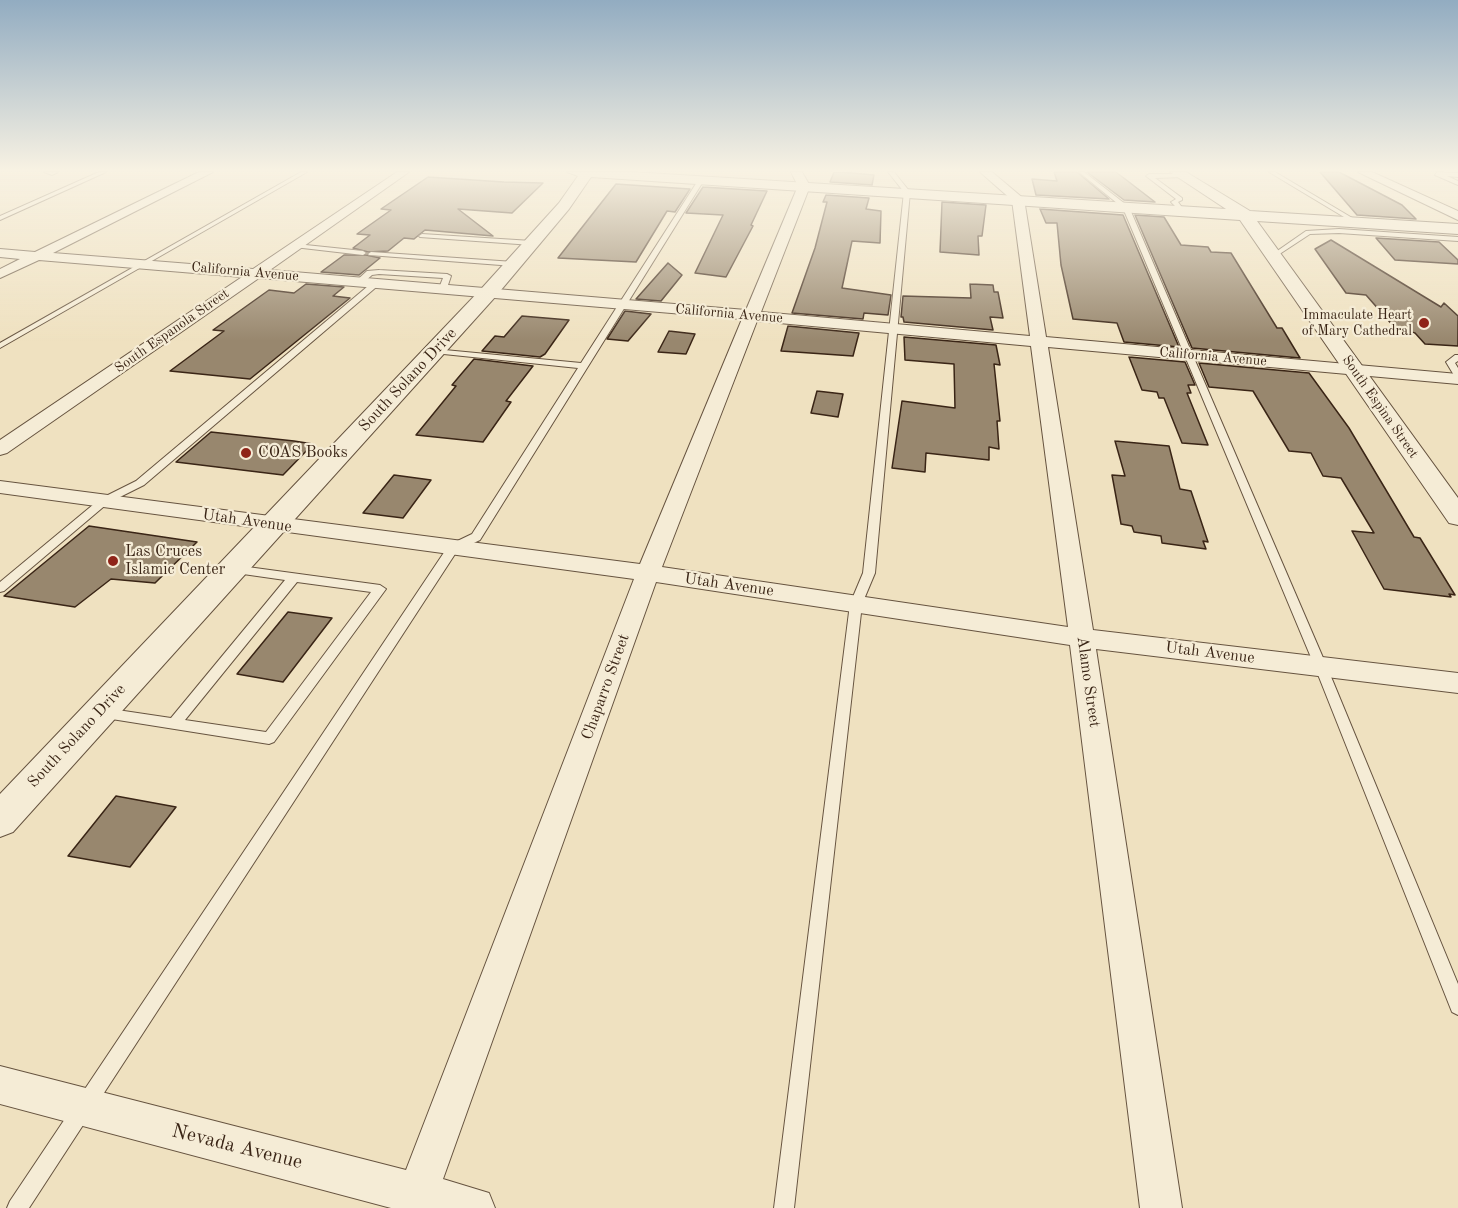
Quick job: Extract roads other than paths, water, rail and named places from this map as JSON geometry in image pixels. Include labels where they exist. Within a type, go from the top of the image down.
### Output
[{"type":"street","points":[[0,274],[92,228]]},
{"type":"street","name":"South Espanola Street","points":[[0,449],[322,228]]},
{"type":"street","name":"South Solano Drive","points":[[0,820],[489,292],[520,250],[542,228]]},
{"type":"street","name":"Chaparro Street","points":[[415,1201],[648,573],[753,316],[784,228]]},
{"type":"street","name":"Alamo Street","points":[[1022,228],[1161,1208]]},
{"type":"street","name":"South Espina Street","points":[[1254,228],[1458,517]]},
{"type":"street","name":"California Avenue","points":[[0,253],[377,283],[445,282],[489,292],[1190,356],[1458,377]]},
{"type":"street","name":"Utah Avenue","points":[[0,487],[648,573],[1082,638],[1458,683]]},
{"type":"street","name":"Nevada Avenue","points":[[0,1085],[415,1201],[474,1208]]},
{"type":"lane","points":[[0,346],[139,264],[160,256],[207,228]]},
{"type":"lane","points":[[17,1208],[453,548],[476,537],[670,228]]},
{"type":"lane","points":[[784,1208],[856,604],[869,573],[903,228]]},
{"type":"lane","points":[[1135,228],[1321,667],[1458,1006]]},
{"type":"lane","points":[[1273,256],[1308,232],[1339,231],[1458,239]]},
{"type":"lane","points":[[490,234],[520,250]]},
{"type":"lane","points":[[422,236],[465,239],[520,250]]},
{"type":"lane","points":[[465,239],[479,236]]},
{"type":"lane","points":[[296,246],[447,258],[520,250]]},
{"type":"lane","points":[[341,251],[358,246],[389,248],[393,255]]},
{"type":"lane","points":[[360,281],[370,273],[379,272],[445,282],[447,258]]},
{"type":"lane","points":[[0,588],[104,501],[140,483],[377,283]]},
{"type":"lane","points":[[434,351],[583,366]]},
{"type":"lane","points":[[1458,357],[1450,362],[1458,377]]},
{"type":"lane","points":[[100,712],[269,738],[380,589],[233,569]]},
{"type":"lane","points":[[174,724],[294,577]]},
{"type":"place","name":"Immaculate Heart of Mary Cathedral","points":[[1424,323]]},
{"type":"place","name":"COAS Books","points":[[246,453]]},
{"type":"place","name":"Las Cruces Islamic Center","points":[[113,561]]}]
